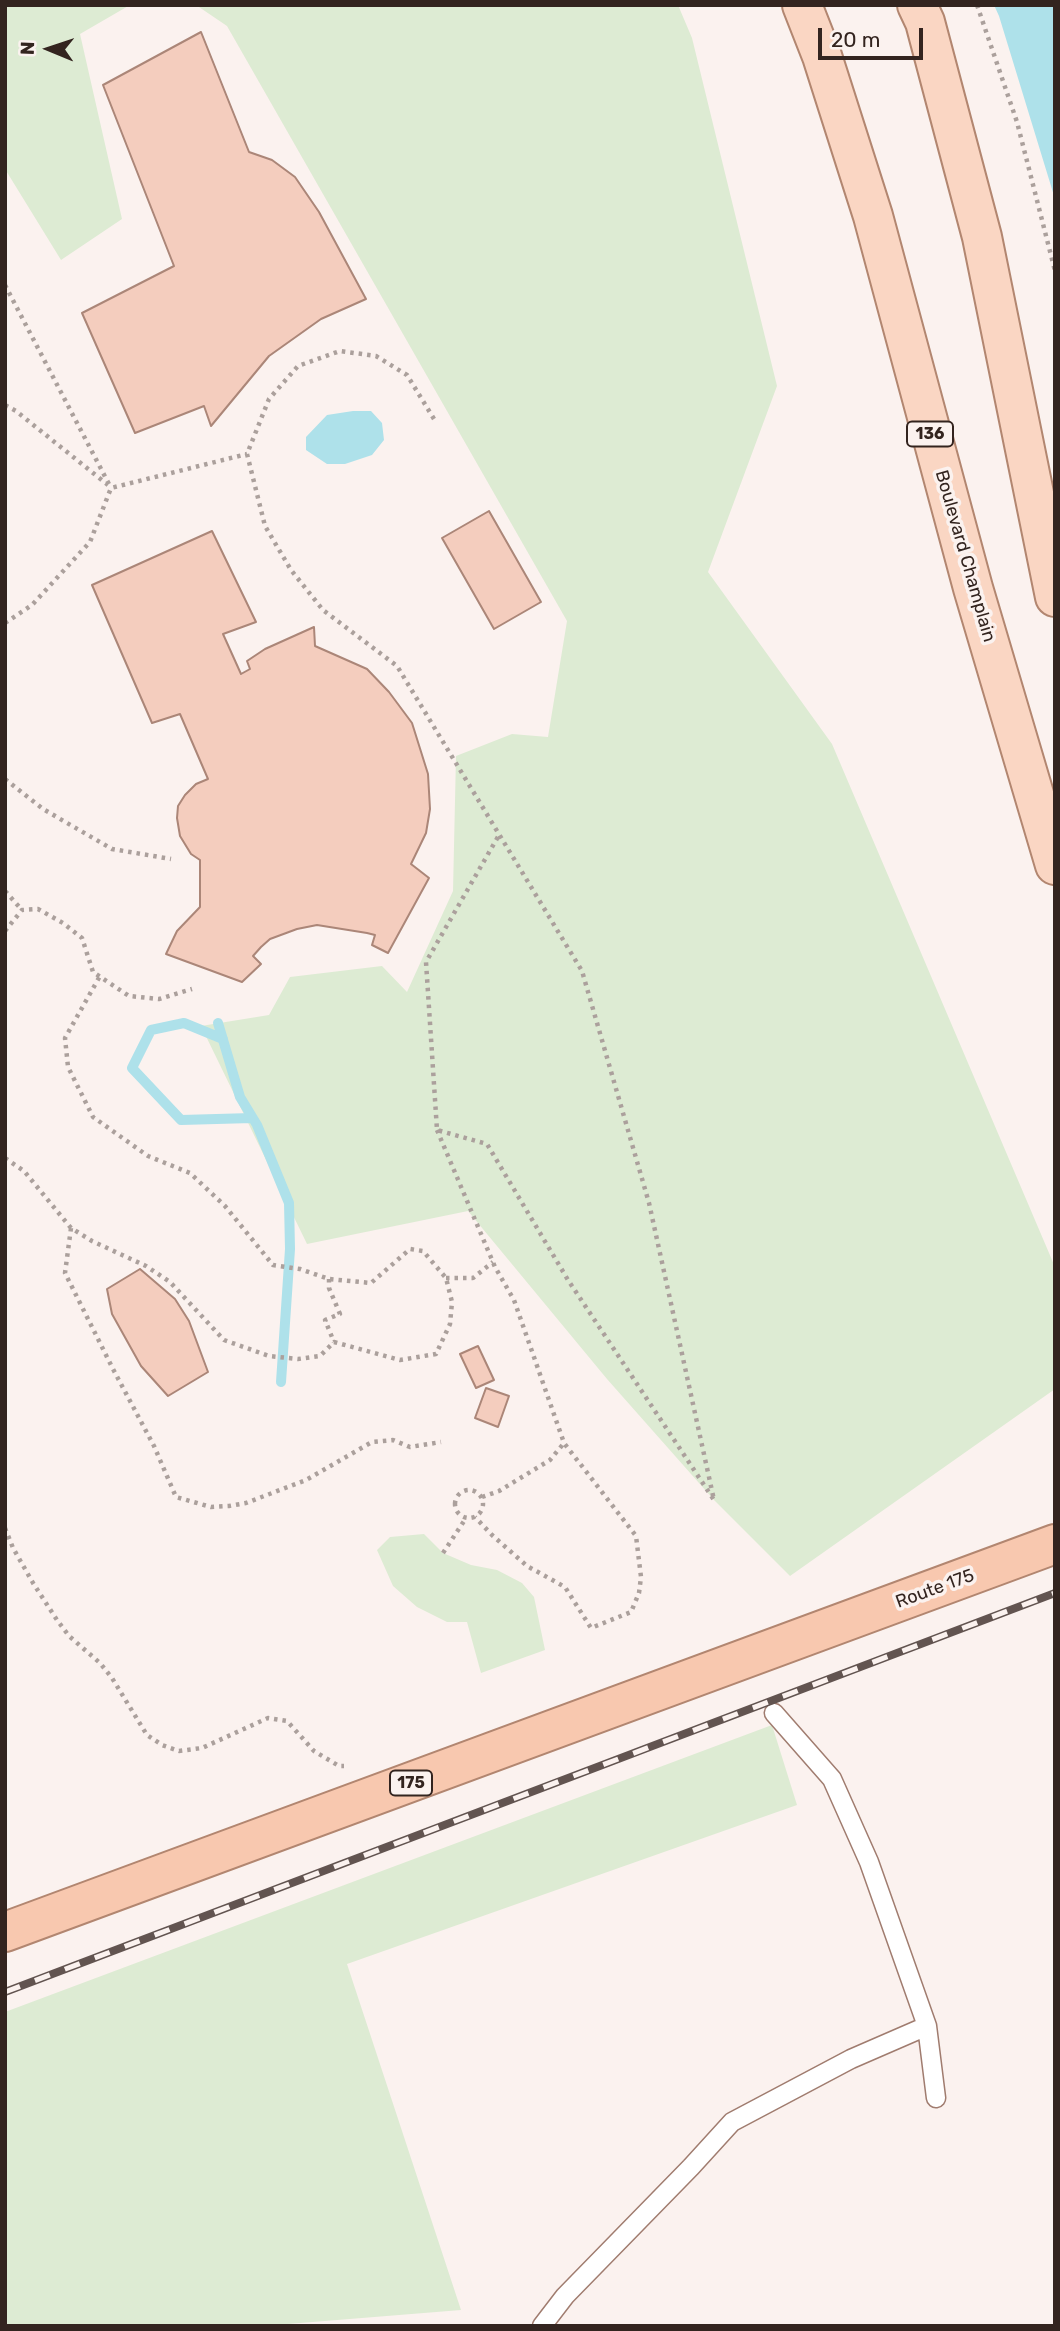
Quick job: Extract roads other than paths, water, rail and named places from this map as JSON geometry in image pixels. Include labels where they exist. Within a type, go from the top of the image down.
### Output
[{"type":"highway","name":"Route 175","points":[[5,1932],[1055,1544]]},
{"type":"main road","name":"Boulevard Champlain","points":[[802,5],[822,57],[873,216],[969,575],[1055,865]]},
{"type":"main road","points":[[918,5],[925,22],[982,237],[1055,597]]},
{"type":"lane","points":[[774,1713],[832,1779],[869,1862],[927,2026],[936,2098]]},
{"type":"lane","points":[[542,2326],[565,2296],[732,2122],[851,2059],[927,2026]]},
{"type":"water","points":[[994,5],[1055,5],[1055,199],[999,16]]},
{"type":"water","points":[[371,411],[382,423],[384,440],[372,455],[345,464],[327,464],[306,450],[306,437],[327,415]]},
{"type":"waterway","points":[[223,1039],[184,1023],[151,1030],[132,1068],[181,1120],[252,1118]]},
{"type":"waterway","points":[[218,1023],[240,1097],[257,1125],[289,1203],[290,1249],[281,1382]]},
{"type":"railway","points":[[5,1992],[1055,1593]]}]
